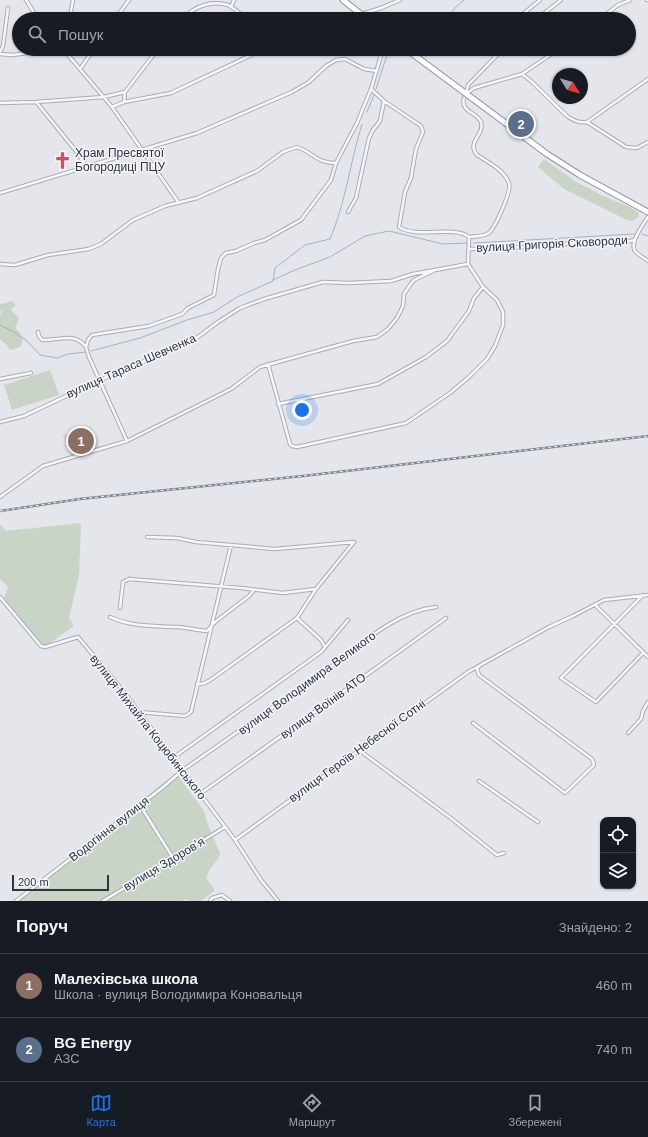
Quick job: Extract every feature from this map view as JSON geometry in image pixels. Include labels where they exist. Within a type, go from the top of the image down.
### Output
[{"type":"highway","points":[[344,0],[359,12]]},
{"type":"highway","points":[[415,56],[465,96],[558,162],[648,212]]},
{"type":"street","points":[[26,0],[34,12]]},
{"type":"street","points":[[71,12],[73,0]]},
{"type":"street","points":[[120,12],[129,0]]},
{"type":"street","points":[[231,7],[234,0]]},
{"type":"street","points":[[368,12],[400,0]]},
{"type":"street","points":[[525,12],[540,0]]},
{"type":"street","points":[[546,12],[561,0]]},
{"type":"street","points":[[609,12],[618,5],[630,0]]},
{"type":"street","points":[[191,12],[200,6],[213,1],[219,1],[238,12]]},
{"type":"street","points":[[8,8],[3,46],[0,53],[12,55]]},
{"type":"street","points":[[68,56],[112,107],[179,202]]},
{"type":"street","points":[[80,69],[89,56]]},
{"type":"street","points":[[124,102],[125,92],[153,56]]},
{"type":"street","points":[[112,107],[124,102],[171,93],[249,56]]},
{"type":"street","points":[[86,347],[88,340],[92,335],[149,326],[182,314],[188,308],[214,295],[221,258],[226,253],[236,251],[264,240],[301,220],[331,180],[336,163],[357,123],[371,89],[381,56]]},
{"type":"street","points":[[371,89],[384,101],[421,126],[423,132],[416,149],[411,178],[405,192],[399,227],[424,232],[458,232],[469,236],[482,236],[488,233],[492,228],[510,186],[505,175],[477,155],[474,151],[474,144],[481,128],[481,123],[478,118],[464,107],[463,102],[468,85],[494,56]]},
{"type":"street","points":[[465,96],[474,88],[522,74],[549,56]]},
{"type":"street","points":[[0,193],[197,133],[292,92],[309,82],[326,66],[336,60],[345,59],[364,68],[377,71]]},
{"type":"street","points":[[522,74],[568,117],[581,123],[587,122],[648,79]]},
{"type":"street","points":[[0,103],[104,97],[125,92]]},
{"type":"street","points":[[348,212],[356,198],[369,138],[380,121],[384,101]]},
{"type":"street","points":[[36,102],[76,151],[87,167]]},
{"type":"street","points":[[587,122],[626,147],[637,148],[648,142]]},
{"type":"street","points":[[0,264],[15,265],[48,255],[89,249],[101,244],[132,220],[165,206],[198,198],[257,171],[283,152],[297,147],[308,151],[318,160],[328,163],[336,163]]},
{"type":"street","points":[[648,217],[642,225],[635,240],[634,246],[635,250],[648,261]]},
{"type":"street","points":[[268,364],[278,404],[290,444],[292,446],[297,447],[406,423],[450,393],[465,381],[487,359],[503,325],[503,312],[497,300],[483,287],[468,264],[469,236]]},
{"type":"street","name":"вулиця Григорія Сковороди","points":[[469,249],[625,242],[635,240]]},
{"type":"street","name":"вулиця Тараса Шевченка","points":[[0,422],[24,416],[100,380],[149,359],[198,336],[240,308],[264,299],[323,282],[349,283],[391,281],[413,274],[468,264]]},
{"type":"street","points":[[0,497],[43,466],[128,441],[231,389],[260,367],[352,341],[377,337],[388,329],[397,318],[403,306],[404,294],[414,280],[434,270]]},
{"type":"street","points":[[278,404],[378,384],[426,357],[447,341],[469,311],[474,298],[483,287]]},
{"type":"street","points":[[38,332],[42,340],[75,338],[82,341],[128,441]]},
{"type":"street","points":[[0,379],[30,373]]},
{"type":"street","points":[[147,537],[177,538],[196,542],[275,549],[354,542],[316,588],[297,618],[209,682],[198,684]]},
{"type":"street","points":[[139,712],[185,716],[191,712],[231,544]]},
{"type":"street","points":[[120,608],[123,582],[129,579],[283,593],[316,588]]},
{"type":"street","points":[[110,617],[126,624],[207,631],[211,626],[249,596],[254,590]]},
{"type":"street","points":[[643,653],[596,702],[561,678],[644,595]]},
{"type":"street","name":"вулиця Героїв Небесної Сотні","points":[[235,840],[462,676],[549,627],[604,600],[648,595]]},
{"type":"street","name":"вулиця Михайла Коцюбинського","points":[[0,598],[41,646],[46,647],[78,637],[139,712],[235,840],[261,880],[278,901]]},
{"type":"street","points":[[595,605],[648,657]]},
{"type":"street","name":"вулиця Володимира Великого","points":[[182,770],[205,756],[393,622],[422,608],[436,607]]},
{"type":"street","points":[[297,618],[323,642],[325,647]]},
{"type":"street","name":"вулиця Воїнів АТО","points":[[200,794],[446,618]]},
{"type":"street","name":"вулиця Володимира Великого","points":[[173,758],[321,652],[348,620]]},
{"type":"street","points":[[473,723],[565,794],[594,764],[592,759],[479,675],[477,669],[480,666]]},
{"type":"street","points":[[628,733],[641,719],[642,711],[648,702]]},
{"type":"street","points":[[359,750],[452,818],[497,854],[504,853]]},
{"type":"street","name":"Водогінна вулиця","points":[[16,901],[140,805],[182,770]]},
{"type":"street","points":[[479,781],[538,822]]},
{"type":"street","points":[[140,805],[173,858]]},
{"type":"street","name":"вулиця Здоровʼя","points":[[103,901],[225,827]]},
{"type":"street","points":[[210,901],[212,898],[222,895],[230,901]]},
{"type":"shaded area","points":[[91,428],[99,448],[71,455],[63,435],[82,429],[83,431]]},
{"type":"green space","points":[[544,159],[575,181],[603,196],[632,208],[639,213],[638,217],[632,221],[627,220],[564,189],[538,167]]},
{"type":"green space","points":[[9,301],[14,302],[16,306],[11,310],[19,318],[15,328],[21,335],[22,339],[22,344],[20,347],[10,350],[0,339],[0,315],[2,311],[0,311],[0,304],[7,303]]},
{"type":"green space","points":[[50,370],[59,395],[12,410],[4,385]]},
{"type":"green space","points":[[81,523],[79,575],[69,618],[74,626],[47,645],[43,646],[4,598],[8,587],[0,579],[0,526],[1,525],[6,531]]},
{"type":"green space","points":[[176,773],[204,811],[206,820],[220,853],[206,878],[214,891],[201,901],[189,901],[186,899],[183,901],[14,901]]},
{"type":"waterway","points":[[452,12],[464,0]]},
{"type":"waterway","points":[[376,89],[387,56]]},
{"type":"waterway","points":[[367,112],[374,95]]},
{"type":"waterway","points":[[91,351],[140,338],[187,320],[214,312],[237,297],[273,281],[275,268],[305,245],[330,239],[340,211],[362,124]]},
{"type":"waterway","points":[[273,280],[330,257],[365,236],[389,231],[443,244],[467,243]]},
{"type":"waterway","points":[[474,243],[634,234]]},
{"type":"waterway","points":[[642,234],[648,236]]},
{"type":"waterway","points":[[0,325],[26,340],[40,355],[57,358],[68,354],[86,352]]},
{"type":"railway","points":[[0,511],[80,499],[303,476],[648,436]]},
{"type":"place","name":"BG Energy","points":[[521,124]]},
{"type":"place","name":"Храм Пресвятої Богородиці ПЦУ","points":[[62,160]]},
{"type":"place","name":"Малехівська школа","points":[[81,441]]}]
